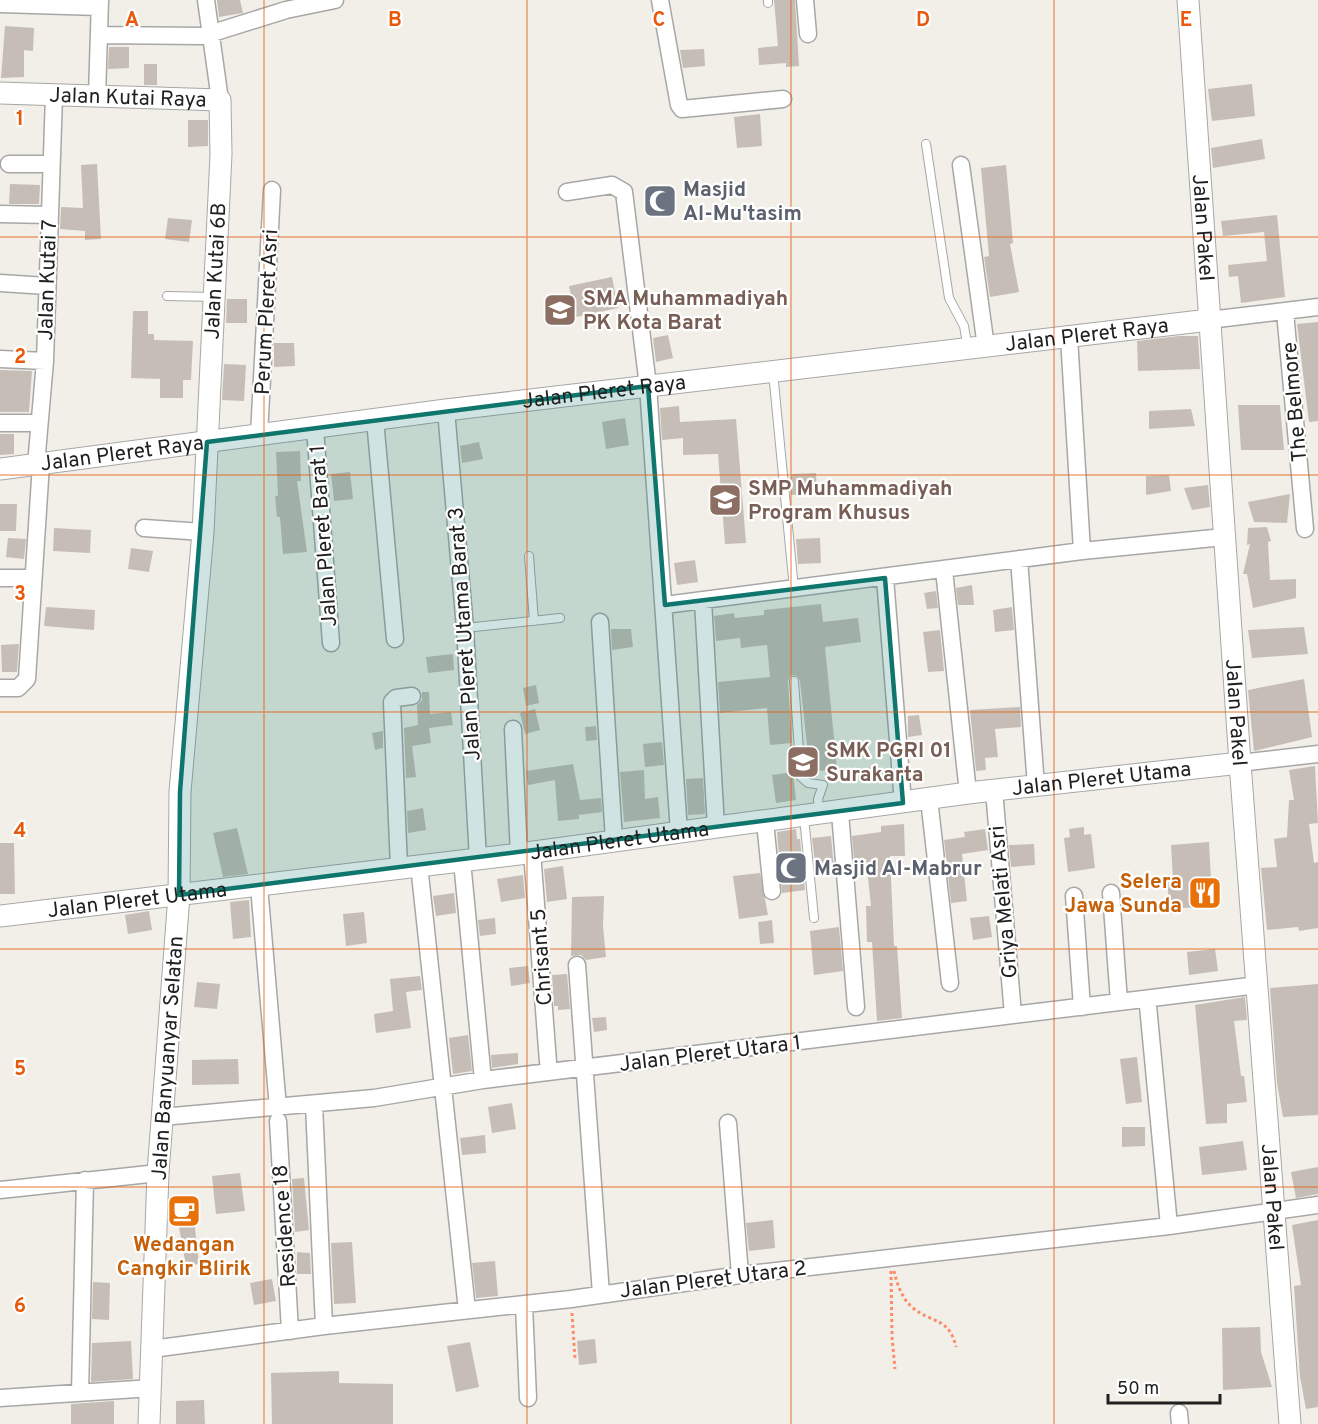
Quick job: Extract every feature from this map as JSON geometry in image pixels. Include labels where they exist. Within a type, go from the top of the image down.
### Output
[{"type":"street","points":[[206,0],[220,100]]},
{"type":"street","points":[[99,35],[176,37],[211,33],[286,10],[335,0]]},
{"type":"street","points":[[660,0],[679,105],[682,109],[783,99]]},
{"type":"street","points":[[805,0],[808,34]]},
{"type":"street","name":"Jalan Pakel","points":[[1188,0],[1240,762],[1290,1424]]},
{"type":"street","points":[[0,4],[99,3],[97,96]]},
{"type":"street","name":"Jalan Kutai Raya","points":[[0,93],[220,100]]},
{"type":"street","name":"Jalan Kutai 7","points":[[0,688],[18,688],[27,679],[39,423],[45,361],[54,96]]},
{"type":"street","name":"Jalan Kutai 6B","points":[[207,442],[221,154],[220,100]]},
{"type":"street","points":[[9,164],[51,165]]},
{"type":"street","points":[[962,165],[977,348]]},
{"type":"street","points":[[567,192],[612,185],[624,192],[648,386],[679,832]]},
{"type":"street","name":"Perum Pleret Asri","points":[[259,435],[272,190]]},
{"type":"street","points":[[0,214],[49,215]]},
{"type":"street","points":[[0,283],[46,286]]},
{"type":"street","points":[[1209,320],[1318,307]]},
{"type":"street","name":"The Belmore","points":[[1285,312],[1305,529]]},
{"type":"street","name":"Jalan Pleret Raya","points":[[0,469],[446,410],[1209,320]]},
{"type":"street","points":[[1069,337],[1082,551]]},
{"type":"street","points":[[0,359],[45,361]]},
{"type":"street","name":"Jalan Pleret Utama Barat 3","points":[[446,410],[465,628],[470,860],[483,1080]]},
{"type":"street","points":[[375,420],[394,639]]},
{"type":"street","points":[[0,423],[39,423]]},
{"type":"street","name":"Jalan Pleret Barat 1","points":[[315,428],[331,643]]},
{"type":"street","name":"Jalan Banyuanyar Selatan","points":[[149,1424],[158,1173],[179,895],[180,792],[203,532],[207,442]]},
{"type":"street","points":[[144,528],[203,532]]},
{"type":"street","points":[[665,605],[1082,551],[1224,537]]},
{"type":"street","points":[[1019,559],[1036,786]]},
{"type":"street","points":[[944,570],[968,793]]},
{"type":"street","points":[[0,578],[33,578]]},
{"type":"street","points":[[885,578],[903,803]]},
{"type":"street","points":[[703,601],[716,827]]},
{"type":"street","points":[[600,622],[614,840]]},
{"type":"street","points":[[412,696],[396,698],[392,702],[409,866],[444,1086],[467,1310]]},
{"type":"street","name":"Chrisant 5","points":[[513,729],[549,1062]]},
{"type":"street","points":[[1240,762],[1318,754]]},
{"type":"street","name":"Jalan Pleret Utama","points":[[0,916],[526,853],[821,815],[968,793],[1240,762]]},
{"type":"street","name":"Griya Melati Asri","points":[[994,790],[1013,1015]]},
{"type":"street","points":[[928,799],[950,983]]},
{"type":"street","points":[[821,815],[856,1007]]},
{"type":"street","points":[[765,822],[772,891]]},
{"type":"street","name":"Residence 18","points":[[260,886],[278,1114],[290,1331]]},
{"type":"street","points":[[1112,893],[1119,1002]]},
{"type":"street","points":[[1074,896],[1082,1007]]},
{"type":"street","points":[[577,965],[602,1293]]},
{"type":"street","name":"Jalan Pleret Utara 1","points":[[162,1117],[278,1114],[314,1105],[416,1093],[483,1080],[585,1070],[1258,986]]},
{"type":"street","points":[[1148,1006],[1169,1226]]},
{"type":"street","points":[[314,1105],[324,1326]]},
{"type":"street","points":[[728,1123],[740,1275]]},
{"type":"street","points":[[0,1190],[158,1173]]},
{"type":"street","points":[[80,1393],[85,1180]]},
{"type":"street","name":"Jalan Pleret Utara 2","points":[[152,1349],[324,1326],[524,1305],[740,1275],[1169,1226],[1318,1205]]},
{"type":"street","points":[[524,1305],[528,1398]]},
{"type":"street","points":[[0,1398],[152,1388]]},
{"type":"lane","points":[[926,144],[949,298],[977,348]]},
{"type":"lane","points":[[167,296],[213,297]]},
{"type":"lane","points":[[773,370],[794,589]]},
{"type":"lane","points":[[529,556],[534,621]]},
{"type":"lane","points":[[465,628],[560,618]]},
{"type":"lane","points":[[794,681],[801,777],[808,783],[823,785],[818,799],[821,815],[814,918]]},
{"type":"path","points":[[891,1257],[902,1295],[912,1307],[944,1323],[952,1333],[956,1347]]},
{"type":"path","points":[[891,1257],[892,1337],[895,1369]]},
{"type":"path","points":[[571,1299],[575,1359]]},
{"type":"highlighted area","points":[[648,386],[665,605],[885,578],[903,803],[179,895],[180,792],[207,442]]},
{"type":"building","points":[[217,0],[240,0],[243,13],[219,17]]},
{"type":"building","points":[[774,0],[795,0],[799,66],[786,67],[786,63],[759,65],[758,48],[778,46]]},
{"type":"building","points":[[5,26],[34,28],[33,51],[24,50],[24,77],[1,78]]},
{"type":"building","points":[[109,47],[129,47],[129,68],[108,69]]},
{"type":"building","points":[[704,49],[705,66],[683,68],[680,50]]},
{"type":"building","points":[[144,64],[157,64],[157,85],[144,85]]},
{"type":"building","points":[[1252,84],[1255,116],[1212,121],[1208,89]]},
{"type":"building","points":[[760,114],[762,146],[737,148],[734,117]]},
{"type":"building","points":[[188,120],[208,120],[208,146],[188,147]]},
{"type":"building","points":[[1262,139],[1265,159],[1213,168],[1211,148]]},
{"type":"building","points":[[97,164],[101,239],[85,240],[85,231],[60,229],[61,207],[83,208],[81,165]]},
{"type":"building","points":[[1006,165],[1013,243],[1010,244],[1019,292],[990,297],[984,257],[989,256],[981,168]]},
{"type":"building","points":[[10,184],[40,185],[39,204],[9,204]]},
{"type":"building","points":[[1277,215],[1285,297],[1241,303],[1238,276],[1229,277],[1228,265],[1267,261],[1264,232],[1223,236],[1221,221]]},
{"type":"building","points":[[168,218],[192,220],[189,242],[165,239]]},
{"type":"building","points":[[612,277],[618,308],[576,317],[569,286]]},
{"type":"building","points":[[227,299],[247,299],[247,323],[226,323]]},
{"type":"building","points":[[133,311],[148,311],[148,334],[154,334],[154,340],[193,341],[191,380],[183,380],[183,398],[160,398],[160,379],[131,378]]},
{"type":"building","points":[[1318,322],[1318,421],[1309,422],[1297,324]]},
{"type":"building","points":[[668,335],[673,358],[656,362],[653,338]]},
{"type":"building","points":[[1198,336],[1200,369],[1138,371],[1137,341]]},
{"type":"building","points":[[274,343],[294,343],[295,366],[274,367]]},
{"type":"building","points":[[224,364],[246,365],[244,401],[222,400]]},
{"type":"building","points":[[0,370],[32,371],[29,412],[0,412]]},
{"type":"building","points":[[1238,405],[1280,405],[1284,450],[1241,450]]},
{"type":"building","points":[[679,406],[680,422],[736,419],[746,543],[725,544],[718,454],[683,455],[683,438],[662,440],[660,408]]},
{"type":"building","points":[[1191,409],[1195,426],[1149,429],[1149,411]]},
{"type":"building","points":[[625,418],[629,445],[606,449],[602,422]]},
{"type":"building","points":[[0,434],[14,434],[14,454],[0,455]]},
{"type":"building","points":[[479,442],[483,459],[462,463],[460,446]]},
{"type":"building","points":[[300,451],[301,481],[297,481],[307,552],[283,554],[280,517],[277,517],[275,496],[278,496],[276,452]]},
{"type":"building","points":[[350,472],[353,499],[334,501],[331,474]]},
{"type":"building","points":[[816,473],[817,494],[791,495],[791,474]]},
{"type":"building","points":[[1169,475],[1171,491],[1146,495],[1146,476]]},
{"type":"building","points":[[1208,485],[1210,507],[1192,510],[1184,488]]},
{"type":"building","points":[[1290,494],[1287,523],[1254,522],[1248,502]]},
{"type":"building","points":[[0,504],[17,504],[16,531],[0,531]]},
{"type":"building","points":[[1267,527],[1271,541],[1268,542],[1270,580],[1296,579],[1296,598],[1253,608],[1247,574],[1243,574],[1250,544],[1247,545],[1248,528]]},
{"type":"building","points":[[54,528],[91,530],[90,553],[53,551]]},
{"type":"building","points":[[8,538],[26,539],[24,559],[6,557]]},
{"type":"building","points":[[820,538],[821,563],[798,564],[796,539]]},
{"type":"building","points":[[131,548],[153,551],[149,572],[128,569]]},
{"type":"building","points":[[695,560],[698,582],[677,585],[674,563]]},
{"type":"building","points":[[972,585],[974,605],[958,605],[956,588]]},
{"type":"building","points":[[936,591],[938,608],[927,609],[924,593]]},
{"type":"building","points":[[821,604],[823,622],[858,618],[861,642],[825,647],[837,769],[810,772],[800,681],[797,676],[791,675],[788,681],[792,743],[770,745],[767,708],[720,713],[718,682],[770,677],[767,645],[741,648],[740,638],[716,641],[714,616],[734,613],[735,618],[764,615],[764,610]]},
{"type":"building","points":[[46,607],[95,610],[94,630],[44,626]]},
{"type":"building","points":[[1012,607],[1014,630],[995,632],[993,610]]},
{"type":"building","points":[[1304,627],[1308,654],[1252,658],[1248,630]]},
{"type":"building","points":[[611,629],[631,629],[633,647],[612,650]]},
{"type":"building","points":[[940,630],[944,671],[928,672],[923,632]]},
{"type":"building","points":[[19,644],[17,672],[2,672],[1,645]]},
{"type":"building","points":[[453,654],[454,670],[428,673],[426,657]]},
{"type":"building","points":[[1304,679],[1312,737],[1254,751],[1248,690]]},
{"type":"building","points":[[536,685],[539,703],[526,706],[523,688]]},
{"type":"building","points":[[422,692],[429,692],[430,714],[451,712],[453,725],[429,728],[431,743],[412,746],[416,777],[406,778],[404,728],[418,725],[417,705],[422,700]]},
{"type":"building","points":[[1020,707],[1021,727],[995,729],[998,757],[985,758],[986,770],[976,771],[970,710]]},
{"type":"building","points":[[535,709],[540,730],[525,734],[520,713]]},
{"type":"building","points":[[919,715],[922,735],[908,737],[908,716]]},
{"type":"building","points":[[596,726],[597,740],[586,741],[585,727]]},
{"type":"building","points":[[383,731],[383,748],[375,750],[372,733]]},
{"type":"building","points":[[662,742],[664,765],[645,767],[643,744]]},
{"type":"building","points":[[573,764],[580,800],[601,798],[602,812],[579,815],[579,819],[558,821],[555,780],[528,785],[526,771]]},
{"type":"building","points":[[1315,766],[1318,823],[1309,824],[1314,863],[1318,862],[1318,928],[1299,931],[1298,927],[1267,930],[1261,868],[1277,867],[1274,839],[1287,837],[1289,800],[1294,800],[1289,770]]},
{"type":"building","points":[[644,770],[645,799],[658,797],[660,818],[624,822],[620,772]]},
{"type":"building","points":[[793,772],[796,800],[776,803],[772,775]]},
{"type":"building","points":[[703,778],[705,814],[688,815],[686,779]]},
{"type":"building","points":[[423,808],[426,830],[408,833],[407,811]]},
{"type":"building","points":[[904,824],[905,856],[890,856],[894,946],[897,946],[902,1018],[877,1021],[872,942],[867,942],[866,906],[871,906],[866,859],[854,860],[852,836],[881,832],[881,826]]},
{"type":"building","points":[[1084,827],[1084,835],[1091,834],[1095,868],[1068,872],[1064,838],[1070,837],[1069,829]]},
{"type":"building","points":[[237,828],[248,874],[223,877],[213,833]]},
{"type":"building","points":[[796,829],[797,839],[800,839],[805,890],[782,893],[777,832]]},
{"type":"building","points":[[985,829],[988,850],[962,854],[967,901],[951,903],[944,840],[965,837],[964,832]]},
{"type":"building","points":[[831,836],[834,869],[816,871],[812,838]]},
{"type":"building","points":[[1209,842],[1211,880],[1218,879],[1220,906],[1183,908],[1183,913],[1170,914],[1167,880],[1173,880],[1171,845]]},
{"type":"building","points":[[0,843],[14,843],[15,894],[0,894]]},
{"type":"building","points":[[1034,844],[1035,865],[1011,867],[1009,845]]},
{"type":"building","points":[[563,866],[567,899],[547,902],[544,869]]},
{"type":"building","points":[[760,873],[768,915],[739,919],[733,876]]},
{"type":"building","points":[[523,875],[525,898],[501,902],[497,879]]},
{"type":"building","points":[[454,893],[456,913],[436,916],[433,896]]},
{"type":"building","points":[[604,896],[603,927],[606,957],[586,960],[581,955],[571,956],[572,897]]},
{"type":"building","points":[[249,900],[251,937],[233,939],[230,902]]},
{"type":"building","points":[[149,911],[152,930],[128,934],[125,915]]},
{"type":"building","points":[[364,912],[367,943],[346,946],[343,914]]},
{"type":"building","points":[[989,916],[992,937],[973,940],[970,918]]},
{"type":"building","points":[[495,918],[496,934],[480,936],[478,920]]},
{"type":"building","points":[[772,920],[774,943],[760,944],[758,922]]},
{"type":"building","points":[[839,927],[843,971],[814,975],[810,931]]},
{"type":"building","points":[[1215,949],[1218,971],[1189,975],[1187,952]]},
{"type":"building","points":[[528,966],[530,983],[511,986],[509,968]]},
{"type":"building","points":[[567,974],[570,1009],[558,1010],[558,1006],[554,1006],[552,975]]},
{"type":"building","points":[[420,976],[422,990],[406,992],[411,1028],[376,1033],[374,1014],[393,1011],[390,979]]},
{"type":"building","points":[[197,982],[220,984],[217,1009],[194,1007]]},
{"type":"building","points":[[1318,984],[1318,1115],[1283,1117],[1277,1083],[1270,988]]},
{"type":"building","points":[[1245,997],[1247,1020],[1234,1021],[1241,1076],[1244,1076],[1247,1102],[1227,1104],[1227,1123],[1206,1124],[1195,1005]]},
{"type":"building","points":[[606,1017],[607,1030],[594,1032],[592,1018]]},
{"type":"building","points":[[468,1035],[472,1071],[453,1074],[449,1038]]},
{"type":"building","points":[[518,1053],[518,1064],[492,1068],[491,1055]]},
{"type":"building","points":[[1137,1057],[1142,1102],[1126,1104],[1120,1059]]},
{"type":"building","points":[[238,1059],[239,1084],[192,1085],[192,1060]]},
{"type":"building","points":[[512,1103],[516,1129],[492,1133],[488,1107]]},
{"type":"building","points":[[1122,1127],[1145,1127],[1145,1146],[1122,1147]]},
{"type":"building","points":[[485,1135],[486,1153],[462,1155],[460,1138]]},
{"type":"building","points":[[1243,1141],[1247,1170],[1202,1175],[1199,1147]]},
{"type":"building","points":[[1318,1167],[1318,1194],[1296,1198],[1291,1172]]},
{"type":"building","points":[[240,1173],[245,1211],[216,1214],[212,1176]]},
{"type":"building","points":[[304,1178],[309,1230],[295,1232],[292,1179]]},
{"type":"building","points":[[192,1202],[199,1264],[186,1266],[175,1205]]},
{"type":"building","points":[[773,1220],[775,1248],[749,1251],[746,1223]]},
{"type":"building","points":[[1318,1220],[1318,1407],[1306,1409],[1300,1377],[1294,1286],[1301,1285],[1292,1225]]},
{"type":"building","points":[[352,1242],[356,1303],[334,1304],[331,1243]]},
{"type":"building","points":[[297,1252],[310,1253],[311,1274],[297,1274]]},
{"type":"building","points":[[495,1261],[498,1296],[476,1298],[472,1263]]},
{"type":"building","points":[[272,1279],[276,1301],[254,1305],[250,1283]]},
{"type":"building","points":[[93,1282],[110,1283],[109,1320],[92,1319]]},
{"type":"building","points":[[1260,1327],[1261,1352],[1272,1387],[1223,1390],[1222,1328]]},
{"type":"building","points":[[595,1339],[597,1363],[579,1365],[577,1341]]},
{"type":"building","points":[[131,1341],[133,1379],[91,1382],[92,1343]]},
{"type":"building","points":[[470,1342],[479,1387],[456,1392],[447,1346]]},
{"type":"building","points":[[339,1371],[339,1383],[393,1384],[393,1424],[272,1424],[271,1373]]},
{"type":"building","points":[[204,1400],[205,1424],[176,1424],[176,1401]]},
{"type":"building","points":[[114,1401],[114,1424],[71,1424],[71,1404]]},
{"type":"place","name":"Masjid Al-Mu'tasim","points":[[660,201]]},
{"type":"place","name":"SMA Muhammadiyah PK Kota Barat","points":[[560,310]]},
{"type":"place","name":"SMP Muhammadiyah Program Khusus","points":[[725,500]]},
{"type":"place","name":"SMK PGRI 01 Surakarta","points":[[803,762]]},
{"type":"place","name":"Masjid Al-Mabrur","points":[[791,868]]},
{"type":"place","name":"Selera Jawa Sunda","points":[[1205,893]]},
{"type":"place","name":"Wedangan Cangkir Blirik","points":[[184,1211]]}]
